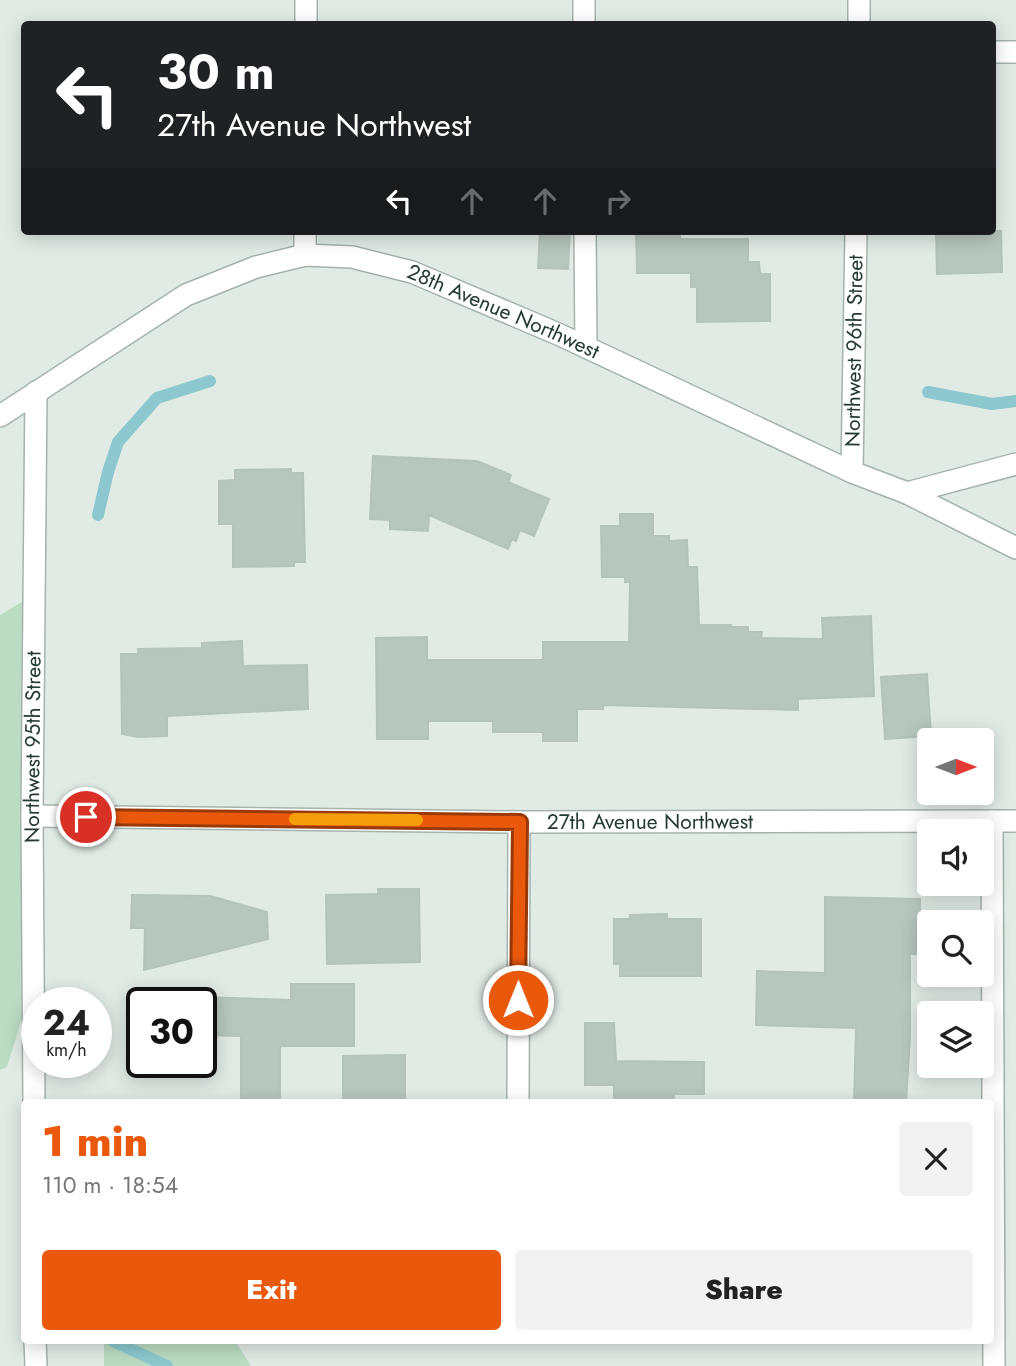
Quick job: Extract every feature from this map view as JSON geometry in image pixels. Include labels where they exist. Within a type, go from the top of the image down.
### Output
[{"type":"street","points":[[306,0],[306,21]]},
{"type":"street","points":[[584,0],[584,21]]},
{"type":"street","points":[[859,0],[859,21]]},
{"type":"street","points":[[996,52],[1016,52]]},
{"type":"street","points":[[305,235],[305,255]]},
{"type":"street","points":[[585,235],[586,347]]},
{"type":"street","name":"Northwest 96th Street","points":[[852,472],[856,235]]},
{"type":"street","name":"28th Avenue Northwest","points":[[0,416],[186,295],[256,267],[305,255],[352,257],[412,272],[586,347],[852,472],[907,494],[1016,548]]},
{"type":"street","name":"Northwest 95th Street","points":[[34,1099],[32,816],[36,392]]},
{"type":"street","points":[[907,494],[1016,464]]},
{"type":"street","name":"27th Avenue Northwest","points":[[32,816],[520,822],[917,821]]},
{"type":"street","name":"27th Avenue Northwest","points":[[994,821],[1016,821]]},
{"type":"street","points":[[518,1099],[520,822]]},
{"type":"street","points":[[992,896],[993,1099]]},
{"type":"street","points":[[36,1344],[36,1366]]},
{"type":"street","points":[[994,1344],[994,1366]]},
{"type":"green space","points":[[27,599],[26,987],[21,987],[21,1021],[7,1067],[0,1070],[0,615]]},
{"type":"green space","points":[[104,1344],[237,1344],[251,1366],[104,1366]]},
{"type":"building","points":[[996,231],[1001,231],[1002,272],[937,274],[936,235],[996,235]]},
{"type":"building","points":[[540,235],[570,235],[568,269],[538,268]]},
{"type":"building","points":[[636,235],[680,235],[680,239],[748,239],[748,262],[759,262],[760,274],[770,274],[770,321],[697,322],[697,287],[691,287],[691,273],[637,273]]},
{"type":"building","points":[[373,456],[477,461],[511,475],[508,482],[549,499],[534,536],[520,530],[516,541],[512,539],[508,549],[429,515],[428,531],[390,529],[390,520],[370,519]]},
{"type":"building","points":[[291,469],[291,473],[303,473],[305,562],[294,562],[294,566],[233,567],[233,524],[219,524],[219,481],[235,480],[235,470]]},
{"type":"building","points":[[620,514],[653,514],[653,536],[669,536],[669,541],[687,540],[688,567],[697,567],[699,625],[748,627],[748,632],[762,632],[761,638],[823,639],[822,618],[871,616],[874,696],[798,699],[798,710],[603,705],[603,709],[577,709],[577,741],[543,741],[543,732],[493,732],[493,721],[428,721],[428,739],[377,739],[376,638],[427,637],[427,660],[543,660],[543,642],[629,642],[630,582],[625,582],[625,577],[602,577],[601,526],[620,526]]},
{"type":"building","points":[[242,641],[243,666],[307,665],[308,709],[167,716],[167,736],[138,737],[122,734],[121,654],[138,654],[138,649],[202,648],[202,643]]},
{"type":"building","points":[[927,674],[930,728],[917,728],[917,737],[885,739],[881,677]]},
{"type":"building","points":[[378,889],[419,889],[420,962],[327,964],[326,895],[378,894]]},
{"type":"building","points":[[132,895],[210,896],[267,912],[268,939],[144,970],[145,928],[131,928]]},
{"type":"building","points":[[825,897],[920,899],[920,910],[917,910],[917,954],[910,954],[910,1037],[906,1099],[854,1099],[856,1028],[756,1025],[757,971],[825,973]]},
{"type":"building","points":[[667,914],[667,919],[701,919],[701,976],[620,976],[620,964],[614,964],[614,919],[630,919],[630,915]]},
{"type":"building","points":[[291,984],[354,984],[354,1046],[280,1046],[280,1099],[241,1099],[241,1036],[217,1035],[217,998],[291,1000]]},
{"type":"building","points":[[585,1023],[614,1023],[616,1061],[704,1062],[704,1094],[674,1094],[674,1099],[614,1099],[614,1085],[585,1085]]},
{"type":"building","points":[[405,1055],[405,1099],[343,1099],[343,1056]]},
{"type":"waterway","points":[[98,515],[118,442],[157,398],[210,381]]},
{"type":"waterway","points":[[928,392],[992,404],[1016,401]]},
{"type":"waterway","points":[[119,1344],[167,1366]]},
{"type":"slow traffic","points":[[295,819],[417,820]]},
{"type":"route","points":[[86,817],[520,822],[518,1000]]}]
